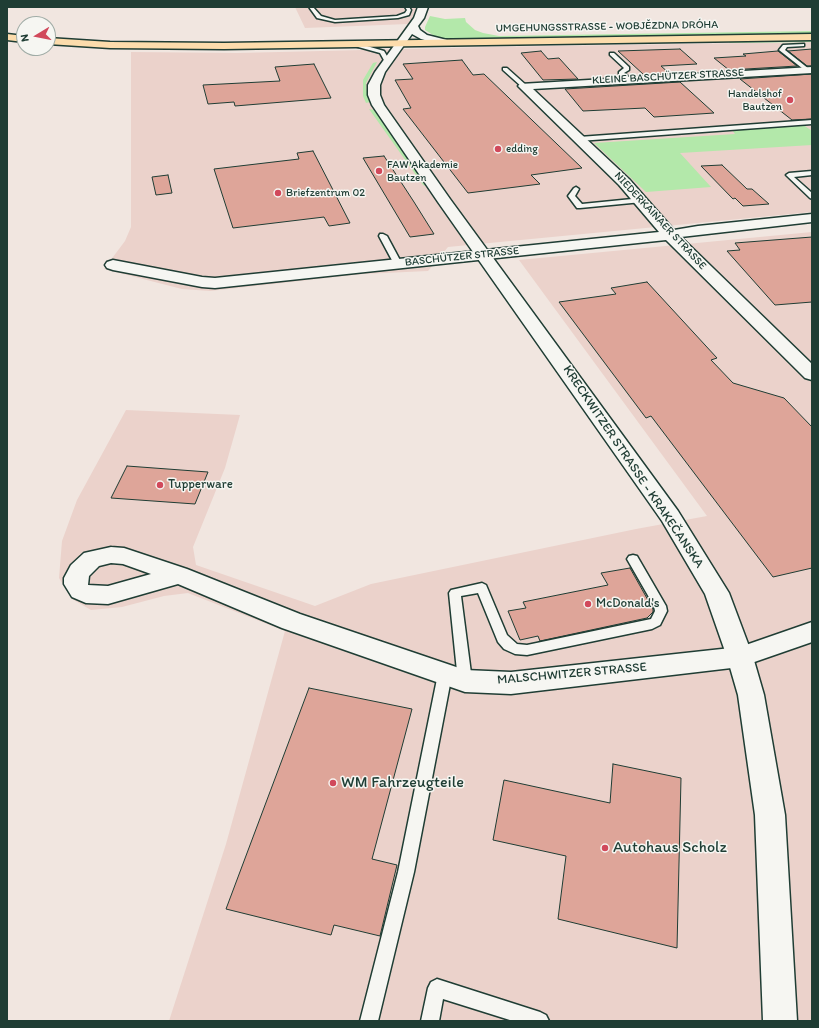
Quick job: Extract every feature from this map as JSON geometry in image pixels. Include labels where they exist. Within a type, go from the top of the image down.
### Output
[{"type":"main road","name":"UMGEHUNGSSTRASSE - WOBJĚZDNA DRÓHA","points":[[56,41],[165,46],[812,37]]},
{"type":"street","points":[[402,43],[422,12],[423,7]]},
{"type":"street","points":[[413,26],[416,32],[424,37],[443,42]]},
{"type":"street","name":"KRECKWITZER STRASSE - KRAKEČANSKA","points":[[402,43],[387,61],[374,85],[374,95],[378,104],[445,202],[485,255],[629,457],[670,516],[718,593],[740,657],[751,695],[770,815],[780,1021]]},
{"type":"street","name":"KLEINE BASCHÜTZER STRASSE","points":[[524,86],[809,70]]},
{"type":"street","name":"NIEDERKAINAER STRASSE","points":[[524,86],[642,200],[670,235],[812,374]]},
{"type":"street","name":"BASCHÜTZER STRASSE","points":[[113,265],[215,284],[670,235],[698,230],[812,218]]},
{"type":"street","name":"MALSCHWITZER STRASSE","points":[[180,574],[291,621],[455,678],[511,683],[740,657],[812,632]]},
{"type":"lane","points":[[311,7],[319,17],[335,20],[398,17],[407,14],[409,10],[407,7]]},
{"type":"lane","points":[[352,44],[369,47],[382,52],[387,61]]},
{"type":"lane","points":[[802,45],[785,46],[782,50],[809,70]]},
{"type":"lane","points":[[612,54],[627,68],[627,70],[621,73],[628,80]]},
{"type":"lane","points":[[505,69],[524,86]]},
{"type":"lane","points":[[579,139],[812,122]]},
{"type":"lane","points":[[812,173],[788,175],[812,196]]},
{"type":"lane","points":[[576,189],[571,196],[580,206],[642,200]]},
{"type":"lane","points":[[383,236],[398,264]]},
{"type":"lane","points":[[369,1021],[455,678],[455,594],[482,588],[502,638],[508,645],[515,649],[527,650],[656,622],[661,612],[660,606],[633,559]]},
{"type":"lane","points":[[430,1021],[437,988],[540,1021]]},
{"type":"shaded area","points":[[295,7],[417,7],[417,10],[408,24],[305,28]]},
{"type":"shaded area","points":[[812,42],[812,212],[448,247],[428,271],[363,274],[210,291],[182,289],[104,269],[125,241],[131,227],[131,52],[237,53]]},
{"type":"shaded area","points":[[812,232],[812,1021],[169,1021],[226,844],[285,631],[188,593],[164,596],[122,607],[91,610],[72,599],[59,578],[62,541],[77,500],[126,410],[240,415],[225,468],[193,547],[196,565],[315,606],[371,584],[636,529],[707,516],[519,260]]},
{"type":"green space","points":[[430,16],[445,19],[465,18],[466,22],[475,30],[499,36],[812,31],[812,35],[442,39],[430,37],[433,35],[425,30]]},
{"type":"green space","points":[[812,38],[812,42],[730,43],[726,40]]},
{"type":"green space","points":[[377,62],[366,83],[370,102],[366,103],[363,96],[363,80],[373,63]]},
{"type":"green space","points":[[369,109],[374,110],[421,177],[425,186],[423,185]]},
{"type":"green space","points":[[802,124],[812,131],[812,145],[680,153],[711,187],[646,192],[594,143],[735,134],[732,130]]},
{"type":"building","points":[[680,49],[697,64],[661,66],[670,74],[644,75],[618,51]]},
{"type":"building","points":[[812,49],[812,66],[807,66],[788,51]]},
{"type":"building","points":[[541,51],[548,59],[559,58],[578,79],[543,80],[521,53]]},
{"type":"building","points":[[778,51],[797,66],[729,70],[714,58],[746,56],[743,54]]},
{"type":"building","name":"edding","points":[[462,60],[473,75],[484,74],[582,168],[531,175],[540,184],[468,193],[403,109],[411,108],[395,80],[413,79],[403,64]]},
{"type":"building","points":[[314,64],[331,98],[235,106],[234,102],[208,104],[203,85],[280,81],[275,67]]},
{"type":"building","name":"Handelshof Bautzen","points":[[812,74],[812,119],[792,120],[740,79]]},
{"type":"building","points":[[680,82],[714,113],[654,117],[645,108],[583,111],[565,89]]},
{"type":"building","name":"Briefzentrum 02","points":[[313,151],[350,223],[329,226],[324,217],[233,228],[214,169],[299,159],[297,153]]},
{"type":"building","points":[[384,156],[434,234],[410,237],[363,158]]},
{"type":"building","points":[[722,165],[747,189],[752,189],[769,204],[743,206],[735,198],[733,199],[701,166]]},
{"type":"building","points":[[168,175],[172,193],[156,195],[152,177]]},
{"type":"building","points":[[812,237],[812,302],[775,305],[727,251],[740,250],[735,243]]},
{"type":"building","points":[[647,282],[717,358],[711,360],[733,383],[784,398],[812,427],[812,568],[773,577],[651,416],[646,418],[559,302],[616,294],[611,288]]},
{"type":"building","name":"Tupperware","points":[[127,466],[208,472],[195,504],[111,498]]},
{"type":"building","name":"McDonald's","points":[[630,568],[653,609],[653,612],[647,618],[540,641],[538,636],[520,640],[508,611],[526,608],[523,602],[608,585],[601,573]]},
{"type":"building","points":[[309,688],[412,709],[372,859],[397,865],[380,936],[334,925],[331,935],[226,909]]},
{"type":"building","name":"Autohaus Scholz","points":[[613,764],[681,778],[677,948],[558,919],[566,856],[493,840],[504,780],[610,803]]},
{"type":"place","name":"Handelshof Bautzen","points":[[790,100]]},
{"type":"place","name":"edding","points":[[498,149]]},
{"type":"place","name":"FAW Akademie Bautzen","points":[[379,171]]},
{"type":"place","name":"Briefzentrum 02","points":[[278,193]]},
{"type":"place","name":"Tupperware","points":[[160,485]]},
{"type":"place","name":"McDonald's","points":[[588,604]]},
{"type":"place","name":"WM Fahrzeugteile","points":[[333,783]]},
{"type":"place","name":"Autohaus Scholz","points":[[605,848]]}]
